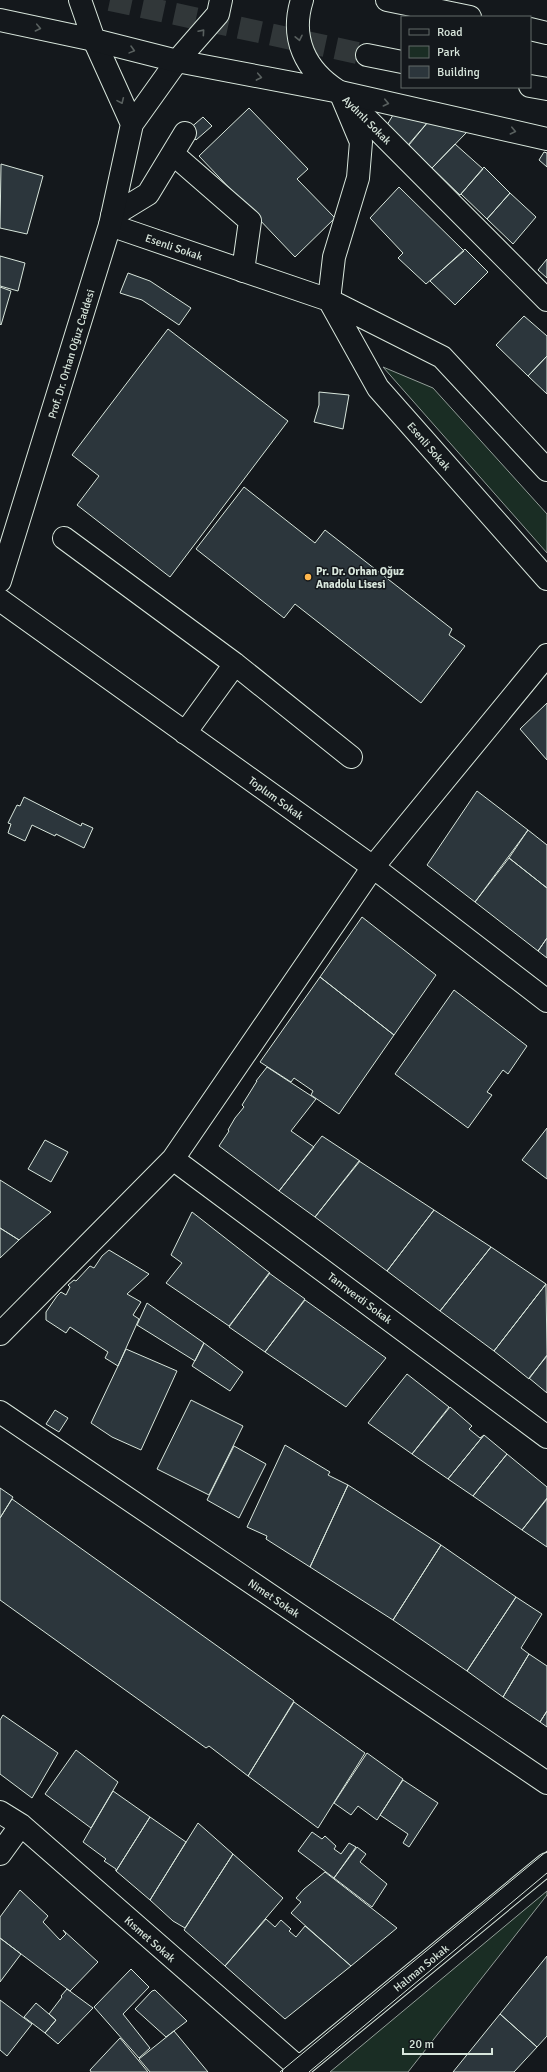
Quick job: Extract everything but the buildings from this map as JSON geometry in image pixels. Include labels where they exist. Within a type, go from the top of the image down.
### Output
[{"type":"main road","points":[[80,0],[94,40],[132,124]]},
{"type":"main road","points":[[132,124],[177,61],[218,14],[221,0]]},
{"type":"main road","points":[[302,0],[298,10],[297,29],[302,50],[311,69],[324,82],[340,92]]},
{"type":"main road","points":[[387,0],[465,16]]},
{"type":"main road","points":[[0,20],[94,40],[177,61],[340,92],[547,138]]},
{"type":"main road","points":[[531,29],[547,33]]},
{"type":"main road","points":[[367,55],[401,62]]},
{"type":"main road","points":[[531,86],[547,89]]},
{"type":"main road","name":"Aydınlı Sokak","points":[[329,300],[334,257],[358,178],[361,142],[340,92]]},
{"type":"main road","name":"Aydınlı Sokak","points":[[340,92],[547,300]]},
{"type":"main road","name":"Prof. Dr. Orhan Oğuz Caddesi","points":[[0,581],[7,540],[111,221],[132,124]]},
{"type":"main road","points":[[111,221],[148,194],[185,133]]},
{"type":"main road","points":[[172,154],[250,221],[243,271]]},
{"type":"main road","name":"Esenli Sokak","points":[[111,221],[243,271],[329,300],[442,357],[547,470]]},
{"type":"main road","name":"Esenli Sokak","points":[[329,300],[378,388],[547,579]]},
{"type":"main road","points":[[64,538],[235,664],[351,757]]},
{"type":"main road","name":"Toplum Sokak","points":[[0,600],[373,867],[547,1001]]},
{"type":"main road","points":[[0,1334],[173,1159],[373,867],[547,655]]},
{"type":"main road","points":[[185,733],[235,664]]},
{"type":"main road","name":"Tanrıverdi Sokak","points":[[173,1159],[547,1438]]},
{"type":"main road","name":"Nimet Sokak","points":[[0,1412],[547,1783]]},
{"type":"main road","name":"Kısmet Sokak","points":[[0,1812],[21,1825],[296,2070]]},
{"type":"main road","points":[[0,1854],[21,1825]]},
{"type":"main road","name":"Halman Sokak","points":[[296,2070],[547,1864]]},
{"type":"green space","points":[[383,367],[433,388],[547,514],[547,553]]},
{"type":"green space","points":[[547,1891],[547,1895],[408,2072],[330,2072]]},
{"type":"tunnel","points":[[110,0],[367,55]]},
{"type":"tram line","points":[[280,2072],[547,1851]]},
{"type":"tram line","points":[[309,2072],[547,1873]]},
{"type":"place","name":"Pr. Dr. Orhan Oğuz Anadolu Lisesi","points":[[308,577]]}]
